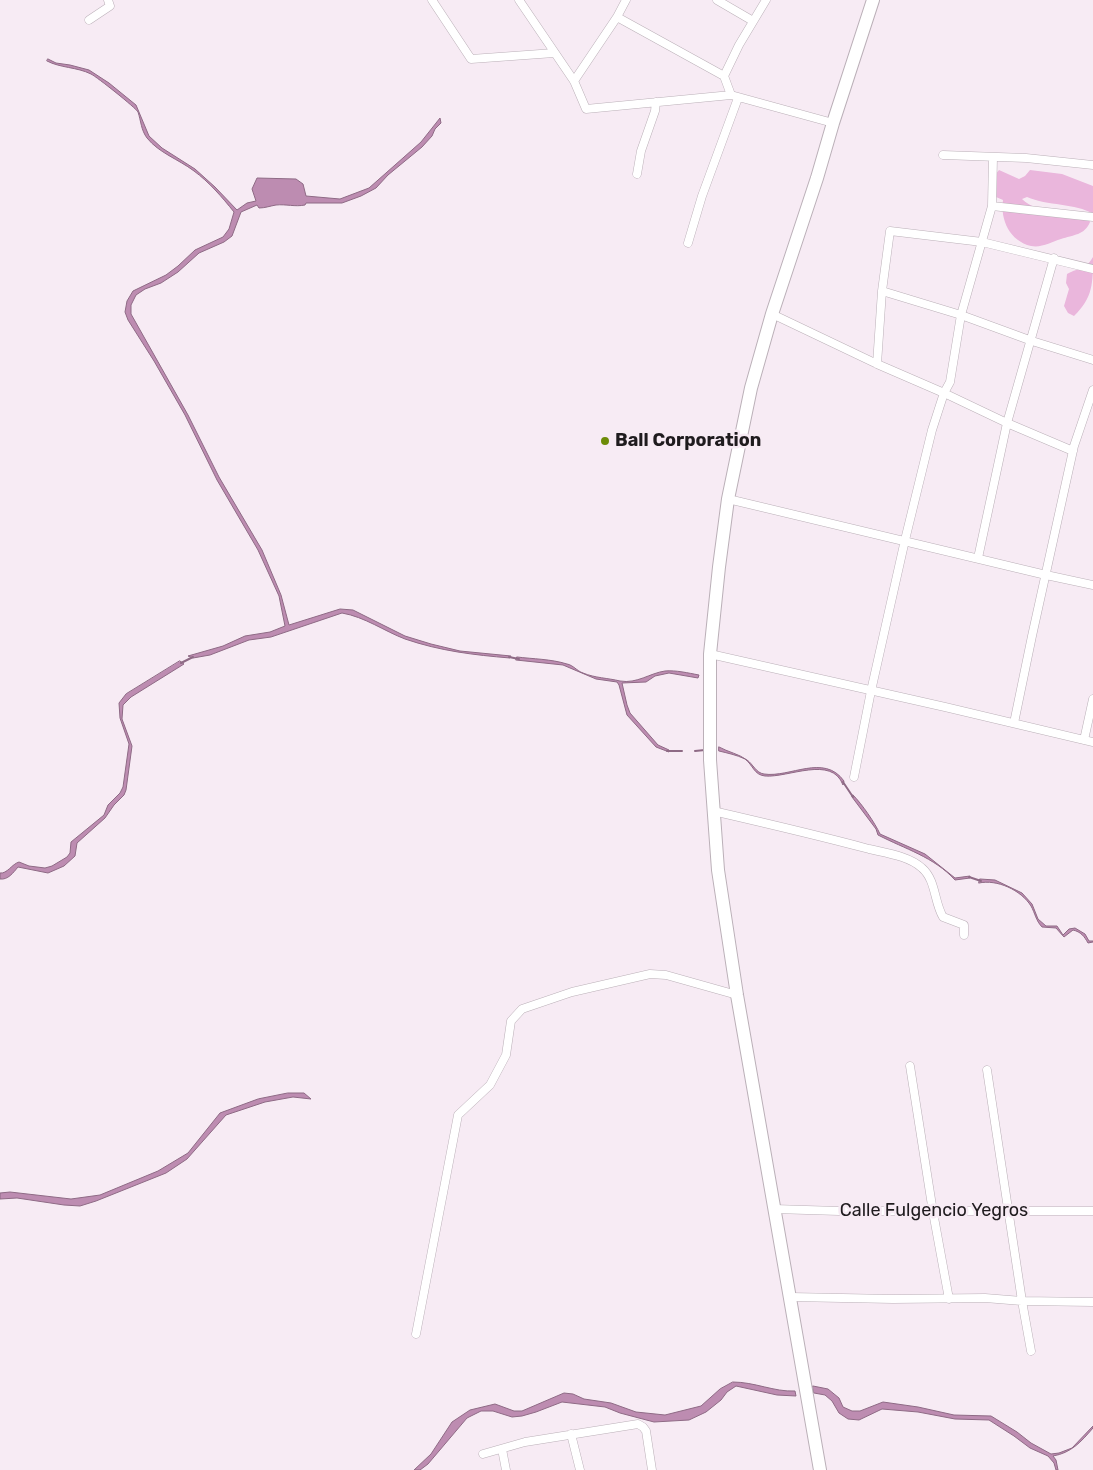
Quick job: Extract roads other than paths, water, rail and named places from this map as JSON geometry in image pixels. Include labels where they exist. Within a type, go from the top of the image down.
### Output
[{"type":"highway","points":[[820,1470],[737,995],[718,870],[710,754],[710,654],[728,499],[751,388],[772,314],[873,0]]},
{"type":"street","points":[[89,20],[110,6],[108,0]]},
{"type":"street","points":[[432,0],[471,59],[554,53]]},
{"type":"street","points":[[519,0],[574,81],[586,109],[734,96],[833,123]]},
{"type":"street","points":[[574,81],[617,17],[626,0]]},
{"type":"street","points":[[717,0],[753,21]]},
{"type":"street","points":[[724,76],[766,0]]},
{"type":"street","points":[[617,17],[724,76],[734,96],[688,243]]},
{"type":"street","points":[[637,174],[641,151],[655,111],[656,102]]},
{"type":"street","points":[[943,155],[1026,158],[1093,165]]},
{"type":"street","points":[[854,777],[905,540],[932,430],[944,393],[950,382],[961,315],[992,206],[993,157]]},
{"type":"street","points":[[992,206],[1093,216]]},
{"type":"street","points":[[876,364],[882,291],[890,231],[982,242],[1093,269]]},
{"type":"street","points":[[978,558],[1007,423],[1032,341],[1054,258]]},
{"type":"street","points":[[882,291],[961,315],[1032,341],[1093,360]]},
{"type":"street","points":[[772,314],[876,364],[1073,451]]},
{"type":"street","points":[[1014,723],[1073,451],[1093,390]]},
{"type":"street","points":[[728,499],[1093,585]]},
{"type":"street","points":[[710,654],[1093,742]]},
{"type":"street","points":[[1084,740],[1093,699]]},
{"type":"street","points":[[713,811],[836,840],[912,862],[922,868],[930,877],[942,917],[964,924],[964,935]]},
{"type":"street","points":[[416,1334],[458,1115],[490,1085],[506,1055],[511,1021],[522,1009],[572,992],[650,974],[666,975],[737,995]]},
{"type":"street","points":[[910,1066],[932,1212],[949,1299]]},
{"type":"street","points":[[987,1070],[1031,1351]]},
{"type":"street","name":"Calle Fulgencio Yegros","points":[[774,1209],[932,1212],[1093,1211]]},
{"type":"street","points":[[791,1297],[985,1298],[1022,1301],[1093,1302]]},
{"type":"street","points":[[483,1454],[525,1442],[635,1424],[640,1425],[646,1434],[652,1470]]},
{"type":"street","points":[[571,1434],[580,1470]]},
{"type":"street","points":[[502,1448],[506,1470]]},
{"type":"waterway","points":[[181,663],[193,657]]},
{"type":"waterway","points":[[509,657],[519,659]]},
{"type":"waterway","points":[[695,751],[705,750]]},
{"type":"waterway","points":[[667,751],[682,751]]},
{"type":"waterway","points":[[843,782],[853,797]]},
{"type":"waterway","points":[[969,877],[981,881]]},
{"type":"place","name":"Ball Corporation","points":[[605,441]]}]
